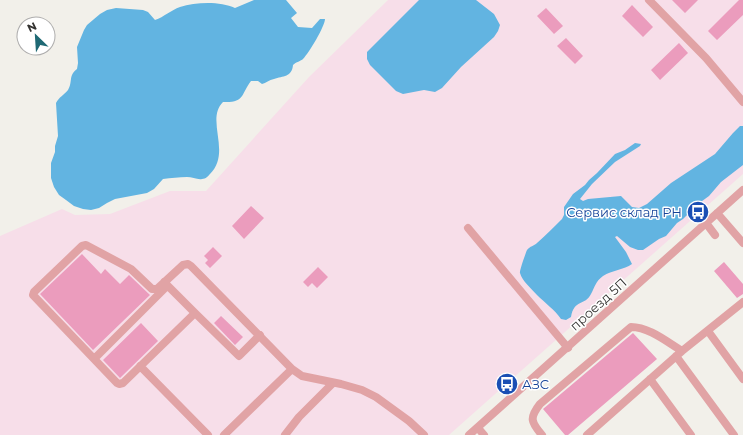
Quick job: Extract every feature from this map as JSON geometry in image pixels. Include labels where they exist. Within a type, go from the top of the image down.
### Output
[{"type":"street","points":[[648,0],[706,58],[743,102]]},
{"type":"street","name":"проезд 5П","points":[[470,435],[743,190]]},
{"type":"street","points":[[716,214],[743,243]]},
{"type":"street","points":[[706,223],[715,234]]},
{"type":"street","points":[[468,228],[568,348]]},
{"type":"street","points":[[166,284],[158,289],[152,289],[131,269],[86,245],[82,246],[34,292],[33,295],[119,384],[122,383],[195,313]]},
{"type":"street","points":[[94,359],[183,265],[188,264],[292,369],[302,376],[362,390],[376,397],[409,421],[424,435]]},
{"type":"street","points":[[166,284],[239,356],[260,335]]},
{"type":"street","points":[[586,435],[679,354],[743,302]]},
{"type":"street","points":[[542,435],[536,428],[532,419],[534,412],[540,404],[631,327],[638,327],[648,331],[679,354],[734,435]]},
{"type":"street","points":[[708,331],[743,379]]},
{"type":"street","points":[[140,366],[208,435]]},
{"type":"street","points":[[224,435],[292,369]]},
{"type":"street","points":[[650,379],[691,435]]},
{"type":"street","points":[[285,435],[299,417],[333,383]]},
{"type":"street","points":[[478,428],[484,435]]},
{"type":"shaded area","points":[[388,0],[743,0],[743,174],[449,435],[0,435],[0,236],[62,209],[75,215],[110,214],[170,191],[206,191],[309,77]]},
{"type":"water","points":[[254,0],[286,0],[297,13],[291,18],[298,27],[312,28],[320,19],[325,19],[320,33],[309,51],[303,59],[293,65],[289,74],[262,84],[258,81],[251,81],[242,97],[235,101],[223,102],[218,109],[216,118],[219,156],[216,165],[208,176],[200,179],[178,177],[163,179],[154,189],[147,193],[115,199],[99,208],[91,210],[74,206],[59,195],[51,178],[51,163],[58,136],[56,103],[68,90],[72,74],[77,69],[77,47],[87,25],[100,14],[107,10],[116,8],[143,10],[148,12],[155,20],[177,8],[186,5],[215,3],[235,8]]},
{"type":"water","points":[[419,0],[476,0],[494,14],[500,25],[494,37],[461,67],[442,88],[435,92],[424,90],[403,94],[396,91],[370,65],[367,59],[367,52]]},
{"type":"water","points":[[740,126],[743,126],[743,165],[721,182],[709,196],[677,223],[666,236],[643,250],[630,247],[617,236],[615,237],[626,252],[632,264],[600,278],[589,298],[577,305],[572,311],[571,317],[566,320],[561,319],[527,285],[520,272],[527,250],[537,243],[562,219],[564,215],[564,207],[573,194],[585,185],[615,154],[625,150],[635,143],[641,144],[615,162],[592,184],[580,199],[583,201],[588,199],[621,196],[632,207],[639,208],[647,204],[671,183],[715,154]]},
{"type":"building","points":[[672,0],[698,0],[685,13]]},
{"type":"building","points":[[739,0],[743,0],[743,15],[717,40],[708,31]]},
{"type":"building","points":[[632,5],[653,27],[643,37],[622,16]]},
{"type":"building","points":[[546,8],[563,26],[554,34],[537,16]]},
{"type":"building","points":[[566,38],[583,56],[575,64],[557,46]]},
{"type":"building","points":[[679,43],[688,53],[660,80],[651,70]]},
{"type":"building","points":[[251,206],[264,218],[244,239],[232,226]]},
{"type":"building","points":[[213,247],[222,256],[210,268],[205,263],[208,260],[204,256]]},
{"type":"building","points":[[82,254],[101,274],[105,269],[120,284],[129,275],[150,295],[93,350],[40,294]]},
{"type":"building","points":[[724,262],[743,284],[743,294],[737,298],[714,271]]},
{"type":"building","points":[[318,267],[328,277],[317,288],[312,283],[308,287],[303,282]]},
{"type":"building","points":[[221,316],[243,337],[235,345],[214,323]]},
{"type":"building","points":[[141,323],[158,341],[120,378],[103,360]]},
{"type":"building","points":[[633,333],[657,359],[568,435],[565,435],[543,409]]},
{"type":"place","name":"Сервис склад РН","points":[[698,212]]},
{"type":"place","name":"АЗС","points":[[507,384]]}]
